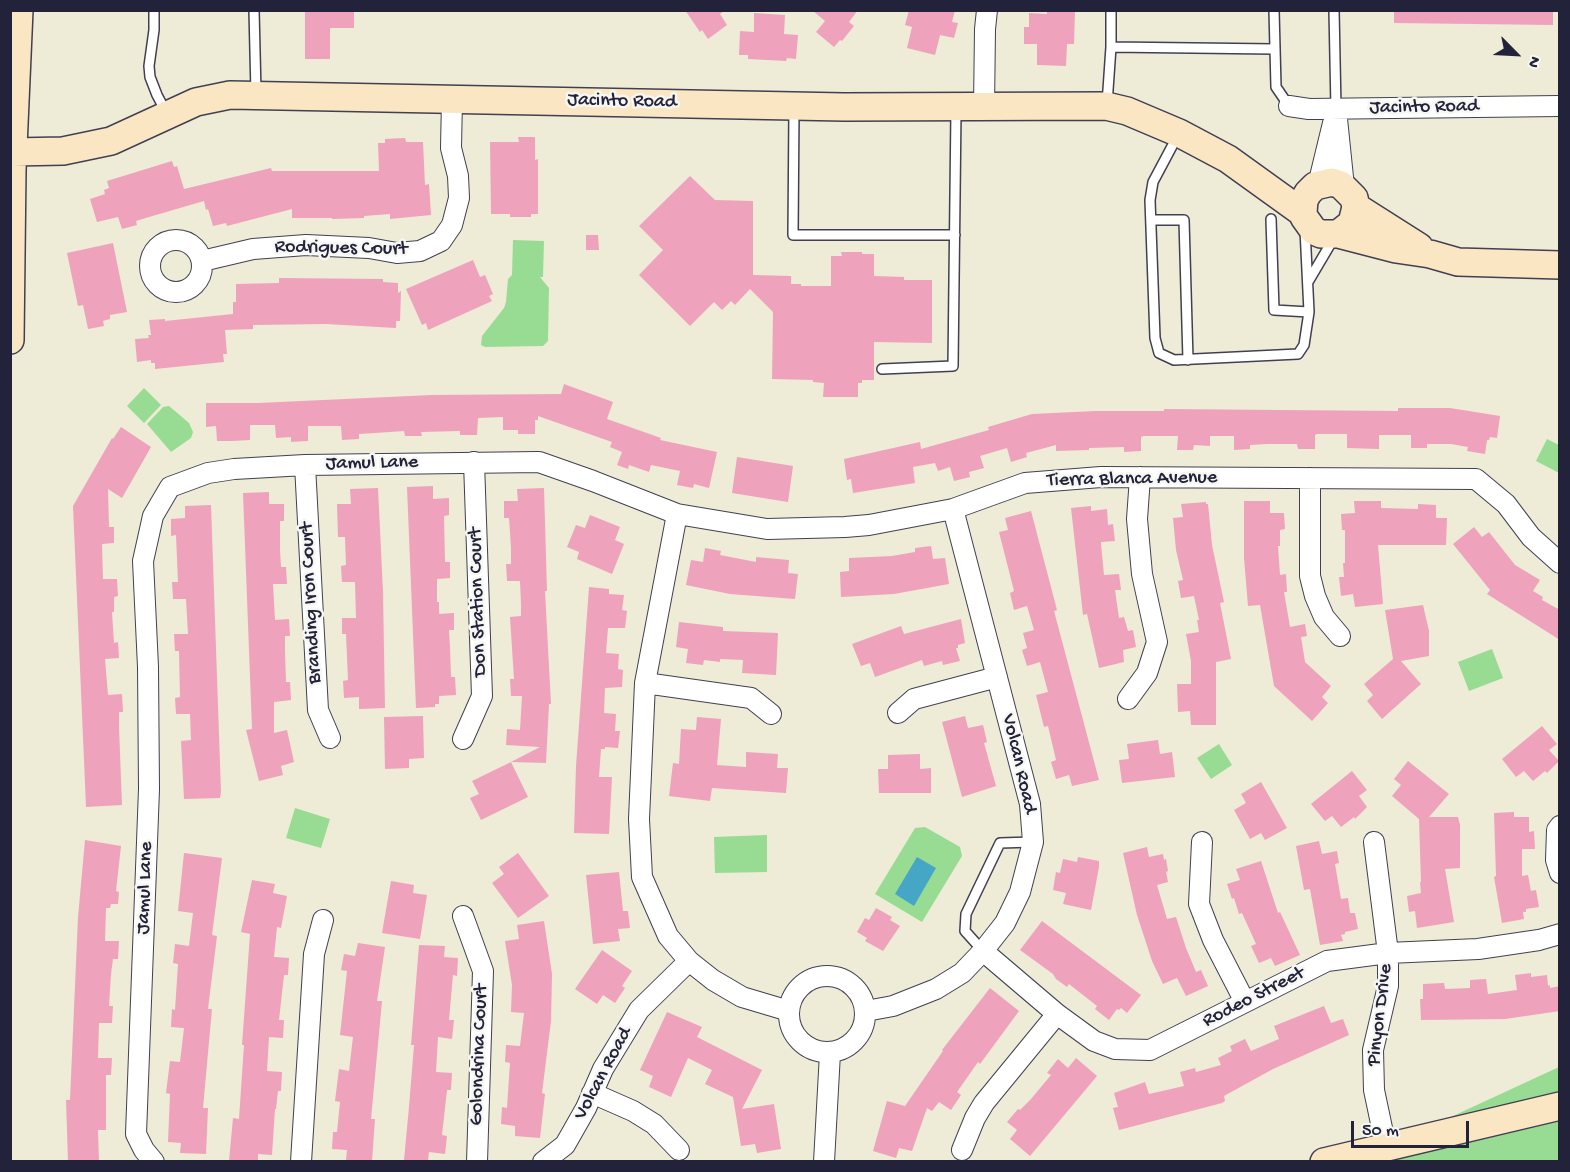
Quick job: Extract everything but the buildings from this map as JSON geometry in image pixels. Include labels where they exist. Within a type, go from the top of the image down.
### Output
[{"type":"street","points":[[10,340],[12,152],[19,10]]},
{"type":"street","points":[[984,108],[987,10]]},
{"type":"street","name":"Jacinto Road","points":[[12,152],[63,151],[111,141],[196,102],[230,95],[794,106],[956,108],[1106,106],[1127,111],[1179,133],[1228,159],[1304,215]]},
{"type":"street","name":"Rodrigues Court","points":[[202,261],[253,249],[306,245],[369,248],[397,253],[420,251],[441,241],[452,225],[459,198],[458,176],[451,148],[452,99]]},
{"type":"street","name":"Jacinto Road","points":[[1289,106],[1309,109],[1560,106]]},
{"type":"street","points":[[1336,109],[1333,191],[1352,223],[1337,234]]},
{"type":"street","name":"Jacinto Road","points":[[1228,159],[1333,191],[1431,254]]},
{"type":"street","points":[[1333,191],[1308,193],[1304,200],[1304,215],[1314,231],[1322,234],[1337,234],[1396,249],[1431,254],[1458,262],[1560,266]]},
{"type":"street","name":"Don Station Court","points":[[463,739],[482,696],[474,462]]},
{"type":"street","name":"Jamul Lane","points":[[154,1161],[144,1150],[136,1134],[149,789],[148,667],[143,561],[153,516],[170,487],[208,473],[234,469],[305,465],[539,462],[677,514]]},
{"type":"street","name":"Branding Iron Court","points":[[305,465],[318,710],[330,738]]},
{"type":"street","name":"Tierra Blanca Avenue","points":[[677,514],[767,529],[812,528],[868,525],[953,509],[1026,483],[1101,477],[1476,479],[1506,504],[1531,537],[1560,563]]},
{"type":"street","points":[[1128,699],[1147,673],[1157,642],[1142,574],[1137,519],[1140,477]]},
{"type":"street","points":[[1310,478],[1310,576],[1324,617],[1340,636]]},
{"type":"street","name":"Volcan Road","points":[[866,1011],[893,1006],[936,989],[962,973],[1005,923],[1020,892],[1033,842],[1030,804],[953,509]]},
{"type":"street","points":[[677,514],[645,683],[639,819],[642,877],[668,936],[689,961],[712,980],[742,997],[789,1011]]},
{"type":"street","points":[[898,713],[914,699],[997,677]]},
{"type":"street","points":[[645,683],[752,698],[771,714]]},
{"type":"street","points":[[1560,826],[1557,830],[1556,860],[1560,873]]},
{"type":"street","points":[[1203,842],[1199,904],[1213,940],[1245,1002]]},
{"type":"street","name":"Pinyon Drive","points":[[1374,842],[1388,953],[1388,986],[1373,1050],[1374,1089],[1386,1147]]},
{"type":"street","name":"Golondrina Court","points":[[463,916],[483,971],[477,1161]]},
{"type":"street","points":[[302,1161],[314,954],[323,920]]},
{"type":"street","name":"Rodeo Street","points":[[983,951],[1057,1014],[1094,1041],[1115,1049],[1150,1050],[1327,961],[1388,953],[1478,949],[1539,940],[1560,934]]},
{"type":"street","name":"Volcan Road","points":[[543,1161],[565,1145],[603,1069],[639,1010],[689,961]]},
{"type":"street","points":[[827,976],[845,980],[855,988],[862,998],[866,1011],[865,1023],[852,1044],[830,1053],[817,1052],[804,1046],[795,1036],[790,1024],[789,1011],[792,999],[799,988],[809,980],[827,976]]},
{"type":"street","points":[[963,1149],[975,1118],[984,1103],[1057,1014]]},
{"type":"street","points":[[824,1161],[830,1053]]},
{"type":"street","points":[[592,1093],[633,1111],[654,1124],[679,1150]]},
{"type":"street","points":[[1324,1161],[1560,1106]]},
{"type":"lane","points":[[154,10],[150,77],[168,116]]},
{"type":"lane","points":[[254,10],[256,96]]},
{"type":"lane","points":[[1106,106],[1111,47],[1111,10]]},
{"type":"lane","points":[[1274,10],[1276,87],[1289,106]]},
{"type":"lane","points":[[1334,10],[1336,109]]},
{"type":"lane","points":[[1111,47],[1274,49]]},
{"type":"lane","points":[[794,106],[793,235],[954,235]]},
{"type":"lane","points":[[882,369],[953,366],[956,108]]},
{"type":"lane","points":[[1179,133],[1153,182],[1150,200],[1155,338],[1159,353],[1174,360],[1298,354],[1304,345],[1309,312],[1304,215]]},
{"type":"lane","points":[[1271,219],[1274,309],[1309,312]]},
{"type":"lane","points":[[1151,220],[1184,220],[1188,360]]},
{"type":"lane","points":[[1308,282],[1337,234]]},
{"type":"lane","points":[[983,951],[965,931],[966,914],[999,843],[1033,842]]},
{"type":"green space","points":[[513,240],[544,241],[543,277],[540,277],[549,288],[548,341],[543,346],[485,347],[481,345],[482,336],[504,308],[506,302],[508,279],[512,275]]},
{"type":"green space","points":[[144,388],[161,405],[144,423],[127,406]]},
{"type":"green space","points":[[169,406],[189,423],[193,432],[191,438],[171,452],[147,424],[163,407]]},
{"type":"green space","points":[[1547,439],[1559,445],[1559,473],[1536,461]]},
{"type":"green space","points":[[1492,649],[1503,678],[1469,691],[1458,662]]},
{"type":"green space","points":[[1219,744],[1232,765],[1211,779],[1197,758]]},
{"type":"green space","points":[[295,808],[330,819],[321,848],[286,838]]},
{"type":"green space","points":[[925,827],[960,847],[962,856],[922,922],[875,894],[915,828]]},
{"type":"green space","points":[[767,835],[767,872],[715,873],[714,837]]},
{"type":"green space","points":[[1559,1067],[1559,1161],[1324,1162],[1386,1147]]},
{"type":"water","points":[[917,857],[936,868],[914,906],[895,894]]}]
